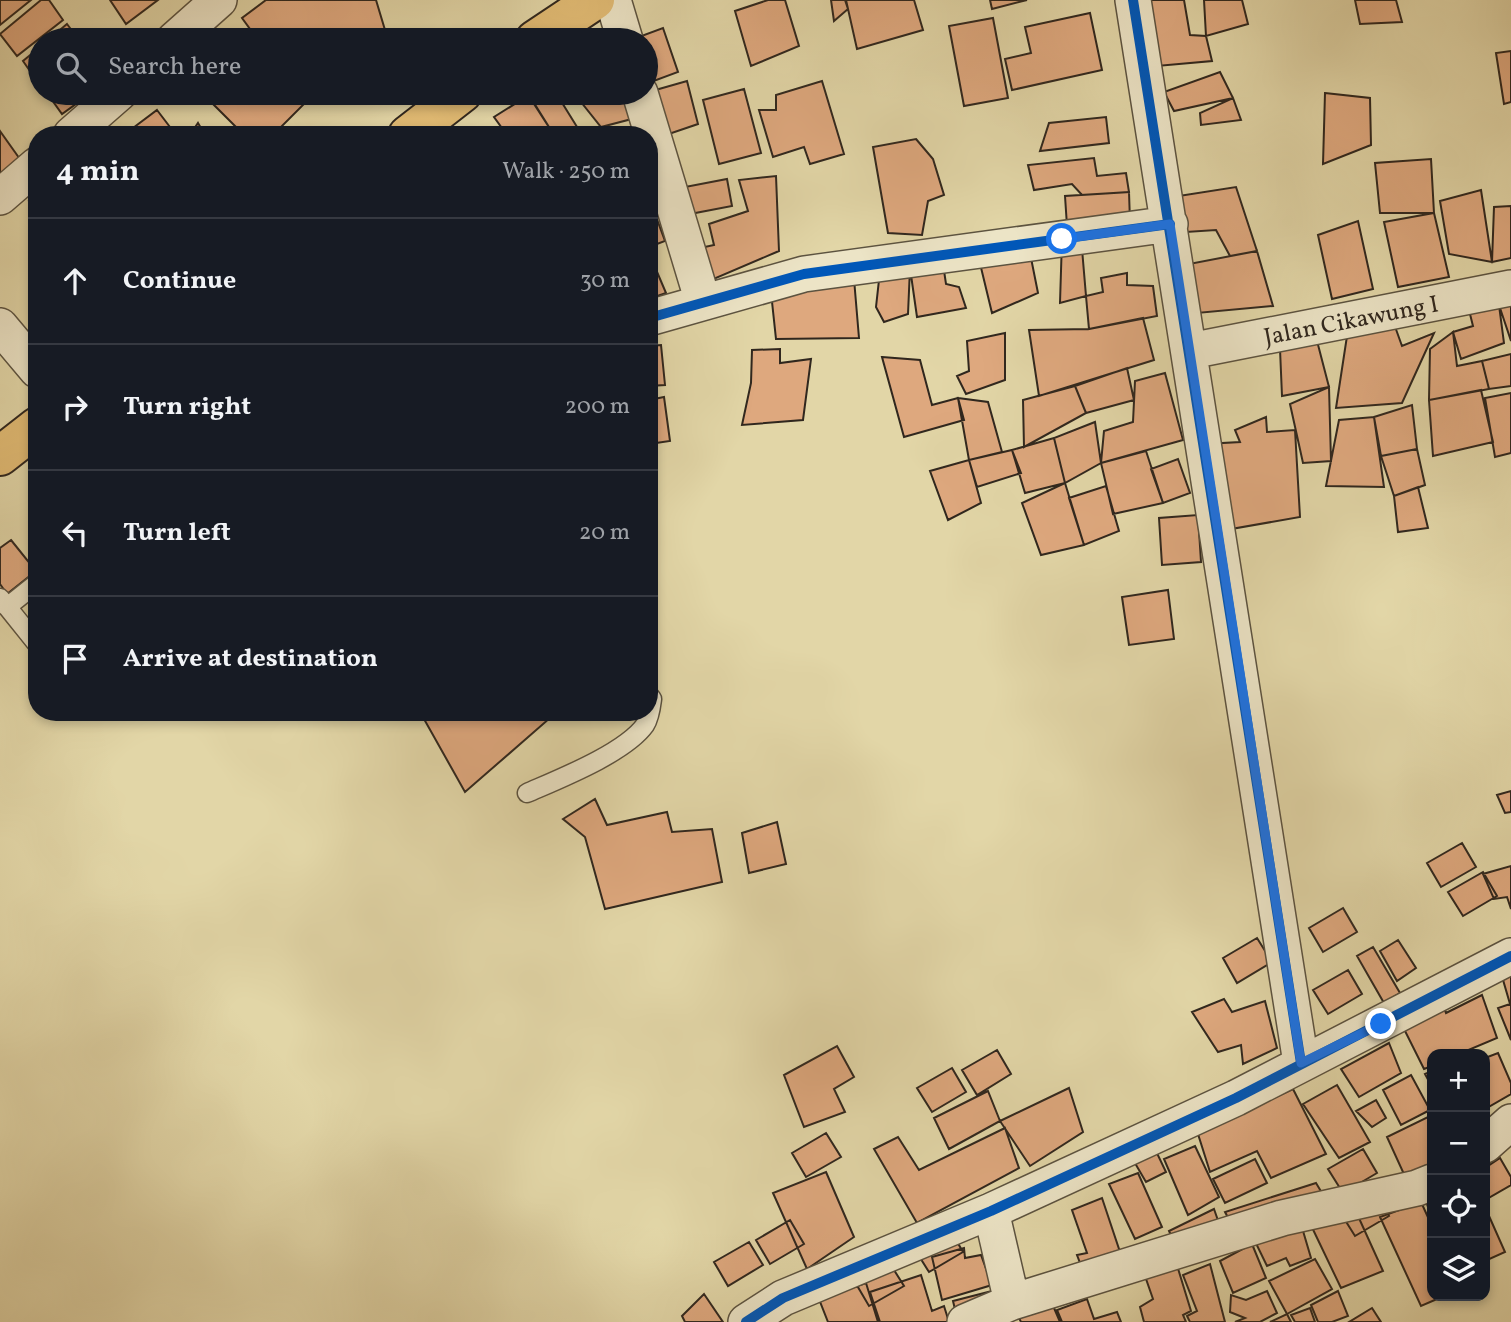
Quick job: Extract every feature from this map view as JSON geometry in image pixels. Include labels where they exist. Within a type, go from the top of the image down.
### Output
[{"type":"main road","points":[[553,28],[596,0]]},
{"type":"main road","points":[[420,126],[447,105]]},
{"type":"main road","points":[[0,456],[28,434]]},
{"type":"street","points":[[188,28],[219,0]]},
{"type":"street","points":[[613,0],[621,28]]},
{"type":"street","points":[[1133,0],[1301,1063]]},
{"type":"street","points":[[81,126],[105,105]]},
{"type":"street","points":[[644,105],[650,126]]},
{"type":"street","points":[[658,153],[703,302]]},
{"type":"street","points":[[0,197],[28,173]]},
{"type":"street","points":[[658,315],[804,274],[1170,224]]},
{"type":"street","name":"Jalan Cikawung I","points":[[1190,351],[1511,288]]},
{"type":"street","points":[[0,326],[28,359]]},
{"type":"street","points":[[746,1322],[783,1298],[991,1211],[1236,1098],[1511,956]]},
{"type":"street","points":[[1490,1141],[1511,1122]]},
{"type":"street","points":[[965,1322],[1012,1302],[1282,1218],[1427,1184]]},
{"type":"street","points":[[991,1211],[1012,1302]]},
{"type":"lane","points":[[28,588],[4,602],[28,633]]},
{"type":"lane","points":[[527,793],[592,764],[631,738],[646,721]]},
{"type":"building","points":[[0,0],[31,0],[0,25]]},
{"type":"building","points":[[41,0],[49,0],[63,20],[53,28],[28,28],[28,47],[17,56],[0,34]]},
{"type":"building","points":[[110,0],[158,0],[126,24]]},
{"type":"building","points":[[266,0],[376,0],[384,28],[249,28],[242,18]]},
{"type":"building","points":[[768,0],[785,0],[799,46],[751,66],[735,11]]},
{"type":"building","points":[[831,0],[845,0],[848,9],[834,21]]},
{"type":"building","points":[[846,0],[914,0],[923,30],[857,49]]},
{"type":"building","points":[[990,0],[1027,0],[992,9]]},
{"type":"building","points":[[1145,0],[1184,0],[1190,35],[1206,36],[1212,61],[1157,66]]},
{"type":"building","points":[[1204,0],[1242,0],[1248,24],[1206,36]]},
{"type":"building","points":[[1355,0],[1396,0],[1402,22],[1360,24]]},
{"type":"building","points":[[1090,13],[1102,70],[1012,90],[1005,59],[1031,53],[1025,27]]},
{"type":"building","points":[[993,18],[1008,98],[964,106],[949,26]]},
{"type":"building","points":[[663,28],[678,72],[658,79],[658,30]]},
{"type":"building","points":[[1511,51],[1511,102],[1504,104],[1496,53]]},
{"type":"building","points":[[1220,72],[1233,98],[1174,111],[1164,92]]},
{"type":"building","points":[[687,81],[698,124],[663,136],[655,105],[658,105],[658,89]]},
{"type":"building","points":[[822,81],[844,154],[810,164],[804,147],[773,157],[759,110],[776,110],[776,95]]},
{"type":"building","points":[[744,89],[761,153],[719,164],[703,100]]},
{"type":"building","points":[[1325,93],[1370,98],[1371,145],[1323,164]]},
{"type":"building","points":[[1233,98],[1241,120],[1201,125],[1200,113]]},
{"type":"building","points":[[56,105],[74,105],[62,114]]},
{"type":"building","points":[[214,105],[303,105],[282,126],[235,126]]},
{"type":"building","points":[[513,105],[535,105],[548,126],[500,126],[494,117]]},
{"type":"building","points":[[535,105],[563,105],[576,126],[548,126]]},
{"type":"building","points":[[583,105],[644,105],[647,115],[600,126]]},
{"type":"building","points":[[157,110],[169,126],[136,126]]},
{"type":"building","points":[[1106,117],[1109,143],[1040,151],[1049,123]]},
{"type":"building","points":[[0,131],[22,162],[0,180]]},
{"type":"building","points":[[916,139],[933,159],[944,195],[928,201],[922,235],[888,233],[873,147]]},
{"type":"building","points":[[1094,158],[1097,176],[1126,173],[1129,192],[1082,195],[1072,184],[1034,190],[1028,165]]},
{"type":"building","points":[[1431,159],[1434,213],[1380,213],[1375,163]]},
{"type":"building","points":[[776,176],[779,251],[709,281],[700,248],[714,245],[709,224],[748,211],[739,180]]},
{"type":"building","points":[[727,179],[732,206],[690,214],[685,187]]},
{"type":"building","points":[[1236,187],[1257,251],[1230,256],[1216,230],[1186,232],[1166,198]]},
{"type":"building","points":[[1481,190],[1492,262],[1449,254],[1440,201]]},
{"type":"building","points":[[1129,192],[1130,222],[1067,226],[1065,196]]},
{"type":"building","points":[[1511,206],[1511,258],[1492,262],[1494,207]]},
{"type":"building","points":[[1434,213],[1449,277],[1398,287],[1384,222]]},
{"type":"building","points":[[1358,221],[1373,289],[1332,299],[1318,235]]},
{"type":"building","points":[[658,222],[665,241],[658,244]]},
{"type":"building","points":[[1081,237],[1086,296],[1060,303],[1062,239]]},
{"type":"building","points":[[1028,243],[1038,293],[992,313],[977,251]]},
{"type":"building","points":[[1257,251],[1273,306],[1197,313],[1189,264]]},
{"type":"building","points":[[943,264],[946,284],[959,287],[966,308],[917,317],[910,268]]},
{"type":"building","points":[[853,267],[859,338],[776,339],[770,283]]},
{"type":"building","points":[[910,268],[908,314],[884,322],[876,307],[880,271]]},
{"type":"building","points":[[1127,273],[1127,285],[1153,286],[1157,316],[1089,329],[1086,296],[1103,292],[1101,278]]},
{"type":"building","points":[[658,274],[666,293],[658,296]]},
{"type":"building","points":[[1511,301],[1511,341],[1499,305]]},
{"type":"building","points":[[1499,305],[1504,343],[1461,359],[1453,332],[1473,326],[1469,310]]},
{"type":"building","points":[[1143,318],[1154,360],[1039,396],[1029,330],[1089,329]]},
{"type":"building","points":[[1393,321],[1402,346],[1434,333],[1402,403],[1336,408],[1347,336]]},
{"type":"building","points":[[1453,332],[1457,366],[1482,361],[1489,389],[1429,400],[1430,349]]},
{"type":"building","points":[[1005,333],[1005,380],[966,394],[957,376],[969,371],[967,341]]},
{"type":"building","points":[[1316,337],[1329,387],[1282,396],[1280,349]]},
{"type":"building","points":[[658,345],[661,345],[665,385],[658,385]]},
{"type":"building","points":[[780,349],[780,363],[811,359],[803,420],[742,425],[751,383],[752,350]]},
{"type":"building","points":[[1511,354],[1511,386],[1489,389],[1482,361]]},
{"type":"building","points":[[882,357],[920,360],[932,405],[958,398],[964,420],[904,437]]},
{"type":"building","points":[[1127,368],[1134,400],[1086,413],[1075,386]]},
{"type":"building","points":[[1165,373],[1183,440],[1101,463],[1104,431],[1133,422],[1135,381]]},
{"type":"building","points":[[1075,386],[1086,413],[1024,447],[1023,400]]},
{"type":"building","points":[[1329,387],[1331,461],[1303,463],[1290,404]]},
{"type":"building","points":[[1481,390],[1493,442],[1433,456],[1429,400]]},
{"type":"building","points":[[1511,393],[1511,453],[1495,457],[1485,398]]},
{"type":"building","points":[[664,397],[670,441],[658,443],[658,398]]},
{"type":"building","points":[[958,398],[988,402],[1002,452],[969,460]]},
{"type":"building","points":[[1412,405],[1417,449],[1381,456],[1374,417]]},
{"type":"building","points":[[1266,417],[1267,432],[1295,430],[1300,517],[1231,529],[1205,444],[1240,442],[1235,430]]},
{"type":"building","points":[[1374,417],[1384,487],[1326,486],[1339,420]]},
{"type":"building","points":[[1095,422],[1101,463],[1065,483],[1054,438]]},
{"type":"building","points":[[1054,438],[1065,483],[1025,493],[1012,450]]},
{"type":"building","points":[[1417,449],[1425,485],[1394,496],[1381,456]]},
{"type":"building","points":[[1012,450],[1021,473],[977,487],[969,460]]},
{"type":"building","points":[[1146,451],[1163,503],[1113,514],[1101,463]]},
{"type":"building","points":[[1178,459],[1190,493],[1163,503],[1151,469]]},
{"type":"building","points":[[969,460],[981,503],[948,520],[930,471]]},
{"type":"building","points":[[1065,483],[1084,545],[1041,555],[1022,503]]},
{"type":"building","points":[[1106,486],[1119,531],[1084,545],[1069,498]]},
{"type":"building","points":[[1418,487],[1428,528],[1398,532],[1394,496]]},
{"type":"building","points":[[1198,515],[1201,562],[1162,565],[1159,518]]},
{"type":"building","points":[[11,540],[28,561],[28,577],[7,594],[0,584],[0,548]]},
{"type":"building","points":[[1168,590],[1174,639],[1129,645],[1122,597]]},
{"type":"building","points":[[425,721],[547,721],[465,792]]},
{"type":"building","points":[[1511,791],[1511,812],[1505,813],[1497,795]]},
{"type":"building","points":[[595,799],[607,825],[667,812],[672,832],[712,829],[722,882],[605,909],[585,837],[563,819]]},
{"type":"building","points":[[777,822],[786,864],[749,873],[742,833]]},
{"type":"building","points":[[1462,843],[1476,867],[1441,887],[1427,863]]},
{"type":"building","points":[[1511,866],[1511,909],[1507,897],[1494,899],[1483,874]]},
{"type":"building","points":[[1483,872],[1497,896],[1463,916],[1448,892]]},
{"type":"building","points":[[1343,908],[1357,932],[1323,952],[1309,928]]},
{"type":"building","points":[[1257,938],[1272,962],[1237,983],[1223,958]]},
{"type":"building","points":[[1398,940],[1416,968],[1397,981],[1380,951]]},
{"type":"building","points":[[1373,947],[1400,993],[1384,1003],[1357,956]]},
{"type":"building","points":[[1511,961],[1511,1040],[1498,1008],[1510,1004],[1499,966]]},
{"type":"building","points":[[1348,970],[1362,994],[1328,1014],[1313,990]]},
{"type":"building","points":[[1482,995],[1497,1038],[1471,1049],[1427,1049],[1427,1068],[1424,1069],[1399,1019],[1441,1000],[1446,1013]]},
{"type":"building","points":[[1224,999],[1232,1012],[1265,1001],[1277,1048],[1243,1064],[1241,1045],[1218,1052],[1192,1012]]},
{"type":"building","points":[[1389,1043],[1401,1073],[1359,1097],[1341,1069]]},
{"type":"building","points":[[837,1046],[854,1077],[834,1089],[845,1112],[804,1127],[784,1075]]},
{"type":"building","points":[[997,1050],[1011,1074],[977,1095],[962,1070]]},
{"type":"building","points":[[1498,1053],[1511,1083],[1511,1094],[1490,1106],[1490,1056]]},
{"type":"building","points":[[952,1068],[966,1092],[932,1112],[917,1088]]},
{"type":"building","points":[[1411,1075],[1427,1104],[1427,1112],[1401,1125],[1383,1090]]},
{"type":"building","points":[[1337,1085],[1370,1142],[1339,1158],[1303,1104]]},
{"type":"building","points":[[1069,1088],[1083,1132],[1030,1166],[1000,1121]]},
{"type":"building","points":[[1293,1089],[1326,1154],[1271,1178],[1257,1151],[1210,1172],[1198,1134]]},
{"type":"building","points":[[988,1091],[1000,1121],[949,1149],[934,1118]]},
{"type":"building","points":[[1376,1100],[1386,1118],[1372,1127],[1356,1111]]},
{"type":"building","points":[[1427,1117],[1427,1176],[1408,1183],[1387,1137]]},
{"type":"building","points":[[1005,1128],[1019,1168],[917,1223],[874,1149],[898,1137],[919,1170]]},
{"type":"building","points":[[826,1133],[841,1157],[806,1177],[792,1153]]},
{"type":"building","points":[[1195,1146],[1219,1197],[1188,1215],[1164,1159]]},
{"type":"building","points":[[1155,1149],[1166,1172],[1146,1182],[1132,1158]]},
{"type":"building","points":[[1363,1149],[1377,1173],[1343,1193],[1328,1169]]},
{"type":"building","points":[[1500,1158],[1511,1177],[1511,1185],[1490,1197],[1490,1175],[1490,1165]]},
{"type":"building","points":[[1255,1159],[1267,1183],[1225,1203],[1213,1179]]},
{"type":"building","points":[[826,1172],[854,1237],[807,1269],[773,1193]]},
{"type":"building","points":[[1138,1173],[1162,1227],[1135,1239],[1109,1184]]},
{"type":"building","points":[[1316,1183],[1325,1198],[1236,1232],[1225,1212]]},
{"type":"building","points":[[1427,1187],[1427,1204],[1422,1189]]},
{"type":"building","points":[[1375,1191],[1389,1216],[1355,1236],[1340,1212]]},
{"type":"building","points":[[1102,1198],[1123,1261],[1085,1276],[1077,1255],[1087,1253],[1072,1210]]},
{"type":"building","points":[[1421,1202],[1427,1215],[1427,1301],[1432,1301],[1421,1306],[1380,1217]]},
{"type":"building","points":[[1353,1205],[1383,1271],[1341,1288],[1308,1219]]},
{"type":"building","points":[[1214,1209],[1222,1232],[1178,1250],[1169,1231]]},
{"type":"building","points":[[1298,1214],[1311,1258],[1290,1266],[1286,1258],[1267,1266],[1250,1231]]},
{"type":"building","points":[[1490,1218],[1505,1252],[1490,1259]]},
{"type":"building","points":[[790,1220],[804,1244],[770,1264],[756,1240]]},
{"type":"building","points":[[949,1228],[963,1252],[929,1272],[914,1248]]},
{"type":"building","points":[[749,1242],[763,1265],[728,1286],[714,1262]]},
{"type":"building","points":[[1252,1244],[1266,1278],[1233,1293],[1220,1261]]},
{"type":"building","points":[[964,1248],[965,1258],[981,1255],[992,1285],[942,1300],[932,1257]]},
{"type":"building","points":[[1315,1259],[1332,1289],[1287,1314],[1269,1281]]},
{"type":"building","points":[[889,1262],[904,1286],[869,1306],[855,1282]]},
{"type":"building","points":[[1176,1262],[1191,1311],[1183,1315],[1186,1322],[1144,1322],[1140,1307],[1153,1299],[1145,1276]]},
{"type":"building","points":[[1210,1264],[1225,1322],[1190,1322],[1187,1316],[1197,1311],[1183,1275]]},
{"type":"building","points":[[921,1275],[932,1311],[944,1306],[949,1322],[880,1322],[870,1292]]},
{"type":"building","points":[[866,1283],[878,1322],[828,1322],[819,1299]]},
{"type":"building","points":[[992,1291],[958,1322],[953,1301]]},
{"type":"building","points":[[1267,1291],[1277,1313],[1260,1322],[1235,1322],[1245,1318],[1230,1312],[1231,1295],[1246,1300]]},
{"type":"building","points":[[1338,1291],[1348,1316],[1332,1322],[1318,1322],[1311,1305]]},
{"type":"building","points":[[704,1294],[723,1322],[685,1322],[682,1316]]},
{"type":"building","points":[[1087,1299],[1094,1319],[1117,1312],[1121,1322],[1062,1322],[1057,1310]]},
{"type":"building","points":[[1051,1301],[1060,1322],[1021,1322],[1018,1316]]},
{"type":"building","points":[[1310,1308],[1315,1322],[1295,1322],[1291,1315]]},
{"type":"building","points":[[1372,1308],[1381,1322],[1349,1322]]},
{"type":"building","points":[[1287,1314],[1291,1322],[1270,1322]]},
{"type":"cycle path","points":[[1133,0],[1301,1063]]},
{"type":"cycle path","points":[[658,315],[804,274],[1170,224]]},
{"type":"cycle path","points":[[746,1322],[783,1298],[991,1211],[1236,1098],[1511,956]]},
{"type":"route","points":[[1062,239],[1170,224],[1301,1063],[1381,1024]]}]
